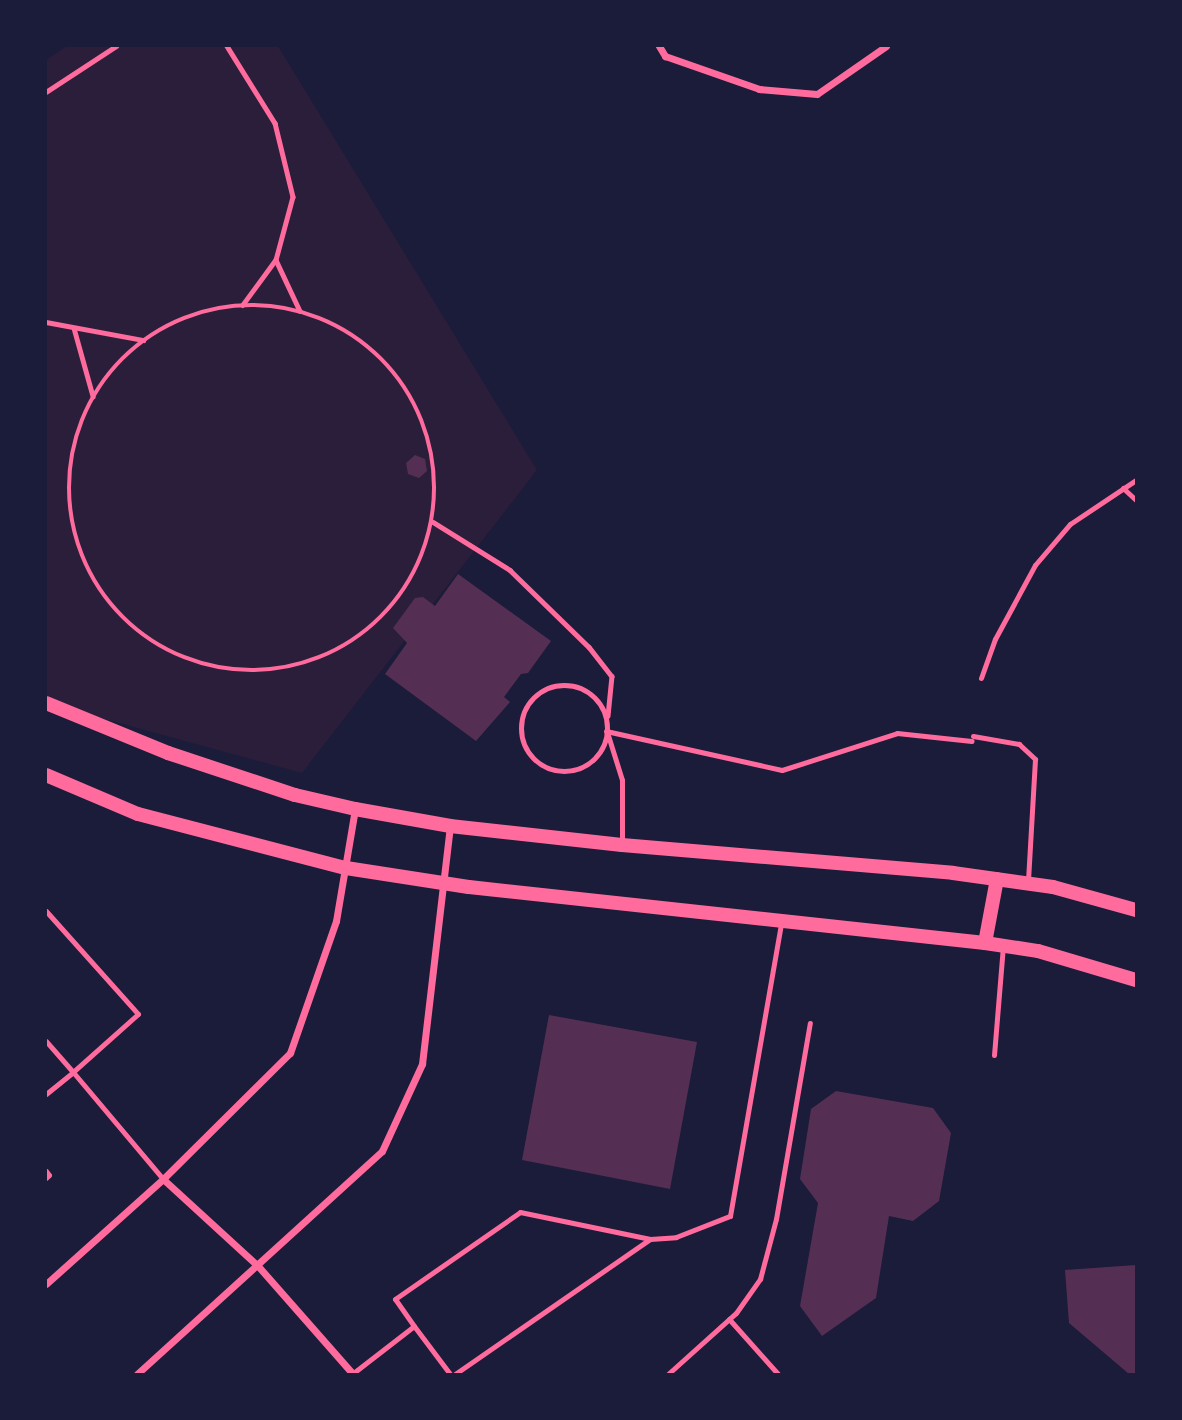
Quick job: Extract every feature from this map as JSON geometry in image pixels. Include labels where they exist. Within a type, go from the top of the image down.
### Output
[{"type":"main road","points":[[46,703],[181,757],[295,795],[355,809],[450,826],[622,845],[997,879],[1136,910]]},
{"type":"main road","points":[[46,775],[138,814],[346,868],[444,884],[985,943],[1038,951],[1136,980]]},
{"type":"main road","points":[[985,943],[997,879]]},
{"type":"street","points":[[659,46],[665,56],[759,89],[817,94],[886,46]]},
{"type":"street","points":[[46,1284],[163,1179],[289,1053],[336,921],[355,809]]},
{"type":"street","points":[[137,1374],[382,1151],[422,1064],[450,826]]},
{"type":"street","points":[[163,1179],[258,1266],[352,1374]]},
{"type":"lane","points":[[981,678],[995,639],[1035,565],[1070,524],[1136,480]]},
{"type":"lane","points":[[1123,488],[1136,500]]},
{"type":"lane","points":[[606,729],[595,758],[579,768],[561,771],[536,761],[521,732],[530,701],[557,686],[590,694],[604,714],[622,780],[622,845]]},
{"type":"lane","points":[[606,729],[782,770],[889,734],[1007,741],[1027,750],[1036,766],[1028,884]]},
{"type":"lane","points":[[46,911],[138,1014],[46,1094]]},
{"type":"lane","points":[[650,1239],[453,1374],[395,1299],[520,1212],[650,1239],[676,1237],[730,1216],[781,922]]},
{"type":"lane","points":[[994,1055],[1003,946]]},
{"type":"lane","points":[[668,1374],[750,1298],[766,1263],[810,1023]]},
{"type":"lane","points":[[46,1041],[163,1179]]},
{"type":"lane","points":[[46,1171],[46,1178]]},
{"type":"lane","points":[[729,1319],[778,1374]]},
{"type":"lane","points":[[352,1374],[414,1326]]},
{"type":"path","points":[[46,92],[116,46]]},
{"type":"path","points":[[226,46],[257,88],[284,149],[293,197],[276,260],[242,305]]},
{"type":"path","points":[[276,260],[301,312]]},
{"type":"path","points":[[242,305],[301,312],[356,338],[401,381],[422,420],[434,461],[433,522],[422,557],[400,597],[368,631],[342,648],[298,666],[267,671],[223,669],[188,659],[149,639],[117,610],[92,576],[78,545],[70,475],[74,446],[93,397],[117,364],[144,340],[185,318],[242,305]]},
{"type":"path","points":[[46,322],[144,340]]},
{"type":"path","points":[[74,328],[93,397]]},
{"type":"path","points":[[433,522],[510,570],[589,647],[612,676],[606,729]]},
{"type":"shaded area","points":[[67,46],[278,46],[537,470],[302,773],[46,703],[46,60]]},
{"type":"building","points":[[415,455],[425,459],[427,471],[419,478],[408,474],[406,463]]},
{"type":"building","points":[[458,574],[551,641],[528,673],[521,674],[504,697],[510,702],[476,741],[385,674],[407,643],[393,628],[415,598],[423,597],[435,606]]},
{"type":"building","points":[[549,1015],[697,1042],[670,1189],[522,1160]]},
{"type":"building","points":[[836,1091],[933,1108],[951,1133],[939,1201],[913,1221],[889,1216],[876,1298],[822,1336],[800,1306],[818,1203],[800,1179],[811,1109]]},
{"type":"building","points":[[1136,1265],[1136,1374],[1129,1374],[1069,1323],[1065,1270]]}]
